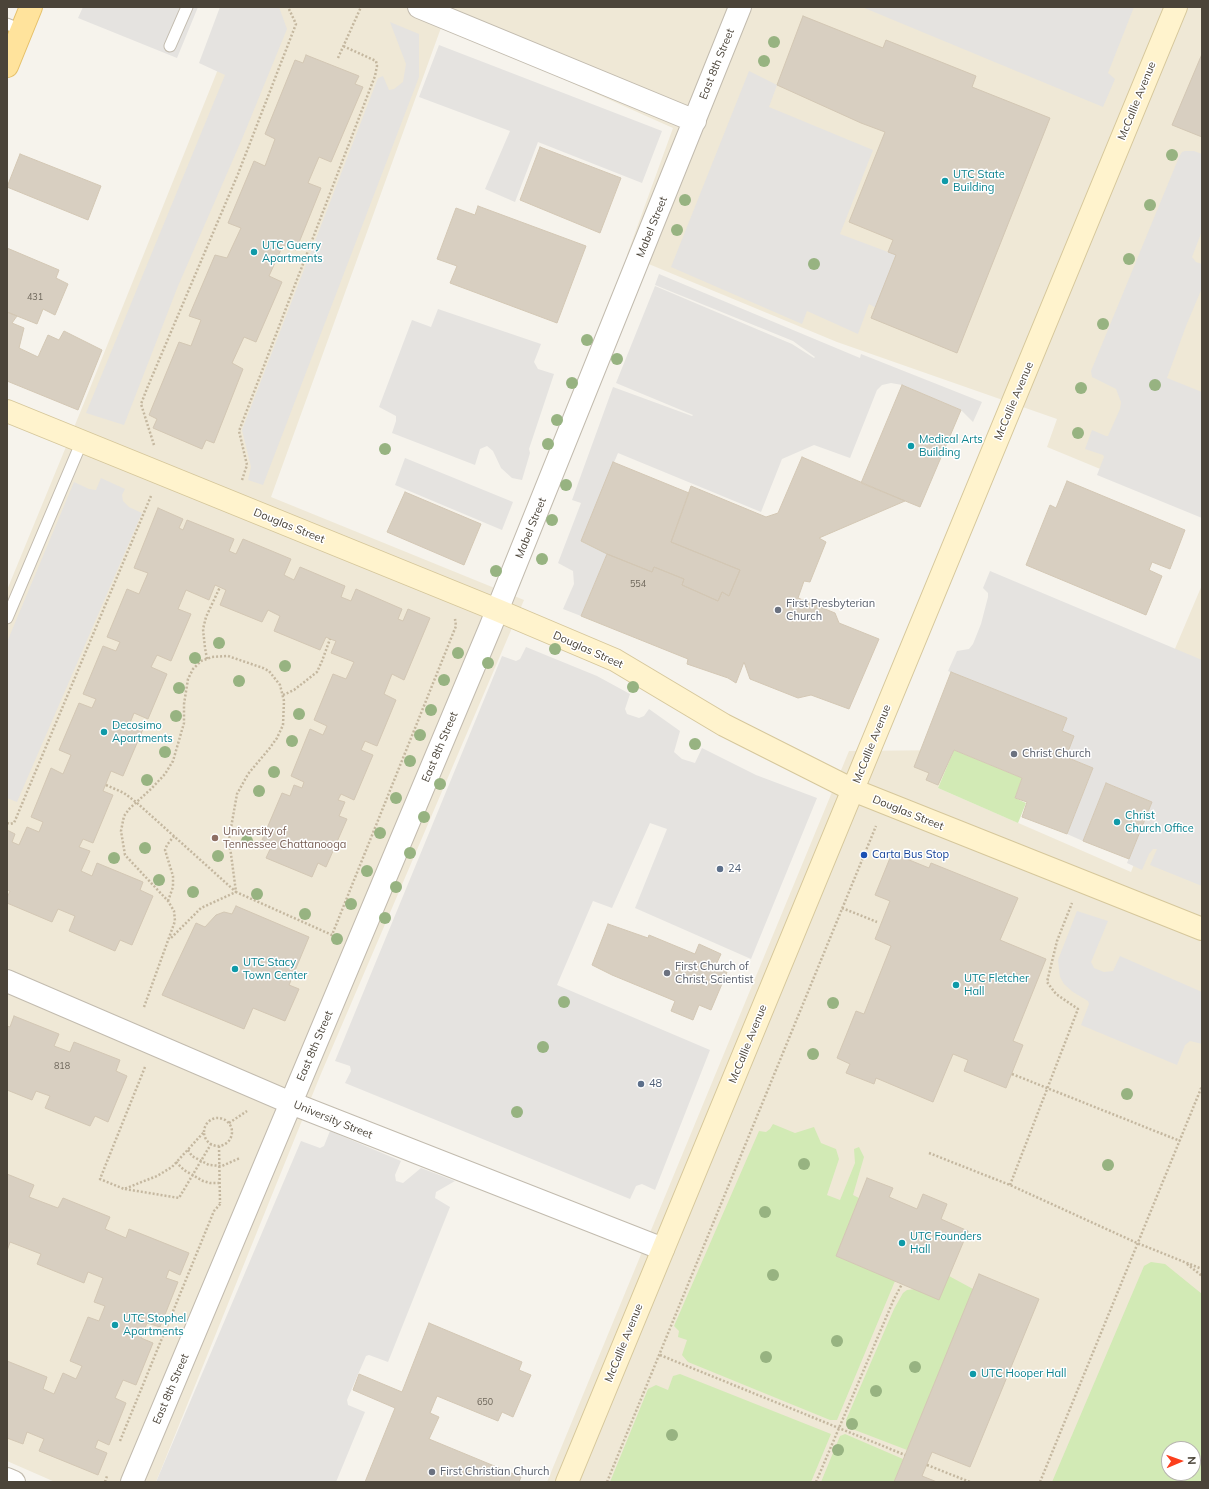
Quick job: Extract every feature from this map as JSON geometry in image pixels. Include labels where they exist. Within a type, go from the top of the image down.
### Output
[{"type":"main road","points":[[7,66],[14,27],[31,7]]},
{"type":"main road","name":"McCallie Avenue","points":[[567,1482],[1176,7]]},
{"type":"main road","name":"Douglas Street","points":[[7,411],[497,610],[615,660],[724,725],[853,790],[1202,929]]},
{"type":"street","points":[[419,7],[694,121]]},
{"type":"street","name":"East 8th Street","points":[[694,121],[740,7]]},
{"type":"street","name":"Mabel Street","points":[[497,610],[694,121]]},
{"type":"street","name":"East 8th Street","points":[[132,1482],[497,610]]},
{"type":"street","name":"University Street","points":[[7,981],[291,1103],[663,1250]]},
{"type":"street","points":[[7,1479],[14,1482]]},
{"type":"lane","points":[[170,46],[187,7]]},
{"type":"lane","points":[[7,618],[82,441]]},
{"type":"path","points":[[155,448],[141,404],[238,174],[296,24],[288,7]]},
{"type":"path","points":[[338,58],[361,7]]},
{"type":"path","points":[[241,483],[247,465],[239,431],[375,76],[377,66],[376,61],[343,46]]},
{"type":"path","points":[[144,493],[158,499]]},
{"type":"path","points":[[7,823],[14,823],[150,498]]},
{"type":"path","points":[[208,659],[204,648],[203,629],[206,617],[220,587]]},
{"type":"path","points":[[106,785],[124,793],[136,802],[236,892],[332,936],[456,626],[455,618]]},
{"type":"path","points":[[283,695],[294,690],[317,672],[330,639]]},
{"type":"path","points":[[144,1007],[175,921],[174,911],[168,901],[125,855],[120,831],[124,816],[130,808],[165,774],[173,761],[184,723],[184,704],[188,679],[193,669],[201,661],[212,657],[228,656],[269,671],[280,685],[284,701],[283,725],[277,738],[248,774],[237,794],[229,839],[236,892]]},
{"type":"path","points":[[607,1482],[876,826]]},
{"type":"path","points":[[168,901],[173,887],[173,876],[165,850],[174,836]]},
{"type":"path","points":[[1010,1185],[1078,1009],[1056,994],[1047,982],[1057,941],[1068,917],[1080,880]]},
{"type":"path","points":[[168,940],[201,908],[236,892]]},
{"type":"path","points":[[842,908],[877,922]]},
{"type":"path","points":[[144,1069],[100,1179],[124,1189],[179,1198],[210,1144]]},
{"type":"path","points":[[1012,1074],[1048,1087],[1180,1141]]},
{"type":"path","points":[[1040,1482],[1202,1086]]},
{"type":"path","points":[[229,1123],[248,1110]]},
{"type":"path","points":[[124,1189],[157,1176],[176,1162],[204,1132],[207,1123],[215,1118],[224,1119],[229,1123],[233,1130],[231,1139],[224,1145],[219,1146],[210,1144],[204,1132]]},
{"type":"path","points":[[219,1146],[220,1204]]},
{"type":"path","points":[[188,1150],[192,1156],[200,1161],[209,1165],[219,1166],[229,1164],[246,1154]]},
{"type":"path","points":[[929,1153],[1010,1185],[1137,1243],[1202,1269]]},
{"type":"path","points":[[176,1162],[192,1175],[210,1183],[219,1183]]},
{"type":"path","points":[[118,1446],[214,1211],[224,1201]]},
{"type":"path","points":[[1185,1262],[1202,1276]]},
{"type":"path","points":[[816,1482],[894,1299],[902,1284]]},
{"type":"path","points":[[660,1355],[905,1455]]},
{"type":"path","points":[[927,1465],[970,1482]]},
{"type":"path","points":[[105,1482],[108,1475]]},
{"type":"shaded area","points":[[83,7],[198,7],[177,58],[78,18]]},
{"type":"shaded area","points":[[220,7],[279,7],[287,29],[242,139],[178,286],[124,425],[86,413],[225,75],[199,63]]},
{"type":"shaded area","name":"University of Tennessee Chattanooga","points":[[243,7],[1202,7],[1202,511],[1047,447],[1057,419],[837,342],[627,255],[673,128],[442,25],[271,497],[524,600],[320,1076],[156,1482],[55,1482],[7,1461],[7,590],[84,403]]},
{"type":"shaded area","points":[[862,7],[1134,7],[1108,73],[1115,79],[1103,107]]},
{"type":"shaded area","points":[[390,22],[419,34],[419,77],[263,485],[248,480],[251,467],[242,430],[378,78],[383,76],[389,90],[394,89],[403,82],[406,64]]},
{"type":"shaded area","points":[[439,45],[662,131],[642,183],[538,142],[515,202],[485,189],[510,131],[419,97]]},
{"type":"shaded area","points":[[749,71],[777,85],[769,107],[873,150],[840,234],[896,255],[876,308],[869,304],[858,334],[807,311],[802,324],[671,267]]},
{"type":"shaded area","points":[[1194,151],[1202,154],[1202,231],[1192,257],[1196,262],[1202,264],[1202,288],[1167,378],[1202,392],[1202,518],[1097,475],[1104,457],[1103,455],[1085,449],[1092,430],[1108,436],[1120,409],[1121,402],[1116,389],[1092,377],[1091,371],[1179,157],[1182,152]]},
{"type":"shaded area","points":[[659,274],[860,358],[861,354],[982,402],[973,422],[961,410],[902,385],[891,383],[882,385],[877,390],[850,458],[814,445],[782,459],[761,512],[618,453],[581,541],[607,554],[581,616],[563,609],[574,584],[573,571],[558,563],[581,503],[572,500],[613,387],[692,416],[693,415],[616,383],[655,286],[792,344],[814,358],[815,357],[793,341],[655,285]]},
{"type":"shaded area","points":[[438,309],[541,344],[534,362],[538,369],[554,374],[529,449],[530,453],[522,480],[512,478],[501,468],[493,451],[487,446],[480,449],[475,465],[392,433],[396,416],[379,407],[412,320],[431,327]]},
{"type":"shaded area","points":[[405,458],[513,502],[502,530],[395,485]]},
{"type":"shaded area","points":[[101,478],[125,489],[122,495],[123,501],[129,507],[142,513],[17,802],[7,798],[7,642],[74,482],[89,489],[96,490]]},
{"type":"shaded area","points":[[990,571],[1202,660],[1202,886],[1150,865],[1157,849],[1153,849],[1149,854],[1142,870],[1127,863],[1152,802],[1106,783],[1083,841],[1067,834],[1093,768],[1066,757],[1062,731],[1067,718],[948,671],[957,651],[969,649],[973,644],[981,624],[988,597],[988,593],[983,588]]},
{"type":"shaded area","points":[[1202,585],[1202,1482],[547,1482],[849,751],[954,750],[938,788],[1131,872],[1183,737],[1174,651]]},
{"type":"shaded area","points":[[526,647],[597,676],[630,694],[625,709],[627,714],[639,718],[644,716],[649,709],[680,731],[674,752],[682,759],[695,763],[702,748],[756,775],[817,798],[751,959],[635,908],[667,829],[650,823],[612,908],[593,901],[557,985],[710,1050],[655,1190],[642,1184],[636,1186],[630,1199],[345,1083],[351,1071],[350,1066],[335,1061],[502,656],[516,661],[520,659]]},
{"type":"shaded area","points":[[1077,911],[1108,921],[1091,962],[1094,968],[1104,972],[1113,971],[1120,956],[1202,992],[1202,1044],[1190,1041],[1185,1045],[1177,1065],[1081,1025],[1089,1004],[1088,1001],[1073,992],[1064,984],[1060,977],[1058,960]]},
{"type":"shaded area","points":[[330,1131],[401,1161],[395,1175],[396,1181],[403,1183],[421,1168],[455,1181],[436,1192],[435,1198],[450,1207],[388,1362],[369,1355],[366,1356],[347,1400],[348,1405],[365,1412],[336,1482],[156,1482],[301,1141],[320,1148],[324,1146]]},
{"type":"green space","points":[[954,750],[1022,778],[1015,798],[1026,803],[1018,823],[938,788]]},
{"type":"green space","points":[[773,1124],[795,1133],[814,1127],[821,1143],[836,1149],[839,1159],[827,1195],[840,1200],[855,1163],[854,1149],[859,1147],[864,1157],[853,1195],[859,1198],[836,1256],[895,1281],[837,1420],[830,1420],[688,1362],[682,1355],[687,1340],[678,1337],[679,1331],[674,1326],[759,1131],[766,1132]]},
{"type":"green space","points":[[1151,1262],[1165,1264],[1202,1294],[1202,1482],[1052,1482],[1144,1266]]},
{"type":"green space","points":[[949,1276],[973,1289],[907,1450],[847,1427],[846,1420],[894,1309],[903,1293],[907,1290],[915,1289]]},
{"type":"green space","points":[[680,1374],[831,1434],[811,1482],[610,1482],[648,1389],[656,1385],[668,1390],[673,1376]]},
{"type":"green space","points":[[845,1434],[903,1459],[894,1482],[821,1482],[840,1436]]},
{"type":"building","name":"UTC State Building","points":[[803,16],[883,48],[886,40],[976,76],[972,87],[1050,118],[957,353],[871,318],[896,255],[888,252],[893,240],[849,222],[885,132],[861,123],[777,85]]},
{"type":"building","points":[[1202,54],[1202,137],[1172,125]]},
{"type":"building","name":"UTC Guerry Apartments","points":[[306,55],[359,76],[355,84],[363,87],[331,162],[319,157],[308,183],[321,188],[296,250],[283,245],[269,276],[282,282],[256,342],[244,337],[232,363],[243,369],[214,443],[206,440],[202,449],[153,428],[157,419],[149,415],[179,342],[191,346],[201,320],[189,316],[215,255],[227,258],[241,228],[228,223],[254,161],[265,166],[275,139],[265,134],[295,60],[303,63]]},
{"type":"building","points":[[540,147],[621,178],[600,233],[520,200]]},
{"type":"building","points":[[20,154],[101,186],[88,220],[7,187]]},
{"type":"building","points":[[478,206],[586,246],[557,323],[450,283],[457,266],[437,259],[456,208],[475,215]]},
{"type":"building","points":[[7,248],[59,270],[56,278],[68,284],[55,315],[43,309],[37,324],[7,312]]},
{"type":"building","points":[[7,312],[17,316],[12,323],[24,328],[19,348],[38,357],[48,335],[59,340],[64,331],[102,350],[78,410],[7,381]]},
{"type":"building","name":"Medical Arts Building","points":[[902,385],[961,410],[920,507],[861,483]]},
{"type":"building","points":[[802,457],[905,501],[819,538],[826,542],[810,582],[804,581],[798,598],[835,613],[839,623],[879,639],[849,709],[811,695],[798,698],[750,679],[744,662],[736,683],[728,678],[687,664],[688,659],[581,616],[607,554],[652,572],[654,567],[684,579],[682,585],[718,601],[722,592],[729,596],[740,570],[671,542],[691,486],[766,517],[778,513]]},
{"type":"building","points":[[613,462],[689,493],[671,542],[740,570],[729,596],[722,592],[718,601],[682,585],[684,579],[654,567],[652,572],[607,554],[581,541]]},
{"type":"building","points":[[1067,481],[1185,530],[1170,569],[1152,562],[1149,570],[1162,576],[1146,615],[1026,565],[1050,505],[1056,508]]},
{"type":"building","points":[[405,492],[481,524],[464,565],[387,532]]},
{"type":"building","name":"Decosimo Apartments","points":[[158,508],[183,519],[179,528],[183,530],[187,520],[234,539],[229,551],[236,554],[243,539],[291,559],[284,575],[294,580],[300,567],[345,586],[341,597],[351,601],[356,589],[402,609],[398,619],[403,621],[408,609],[430,618],[404,680],[392,674],[384,694],[396,700],[377,746],[365,741],[361,750],[373,755],[354,800],[341,794],[338,800],[345,802],[339,816],[347,819],[326,867],[318,863],[312,877],[266,858],[272,845],[262,840],[282,793],[290,796],[294,785],[302,788],[304,782],[291,776],[310,729],[323,735],[327,726],[314,720],[333,674],[346,679],[354,662],[331,653],[336,641],[326,637],[320,650],[274,631],[280,616],[268,610],[262,622],[220,605],[226,590],[215,585],[209,600],[186,590],[178,609],[191,614],[171,661],[157,655],[151,667],[167,674],[148,719],[134,713],[130,723],[143,729],[123,776],[111,771],[103,791],[113,795],[93,843],[83,839],[79,847],[90,851],[81,871],[92,876],[97,863],[143,882],[140,890],[153,896],[132,945],[120,940],[115,951],[69,931],[75,916],[58,909],[52,922],[7,903],[7,898],[10,891],[7,890],[7,830],[15,834],[12,842],[19,845],[27,827],[39,832],[43,822],[31,817],[51,768],[63,774],[71,755],[59,750],[79,703],[92,708],[96,699],[83,694],[103,646],[116,651],[120,642],[107,637],[127,589],[139,594],[148,573],[134,568]]},
{"type":"building","name":"Christ Church","points":[[951,672],[1067,718],[1062,731],[1074,736],[1066,757],[1093,768],[1067,834],[1022,817],[1027,802],[1015,798],[1022,778],[954,750],[938,785],[926,780],[929,773],[914,767]]},
{"type":"building","name":"Christ Church Office","points":[[1106,783],[1152,802],[1129,859],[1083,841]]},
{"type":"building","name":"UTC Fletcher Hall","points":[[892,853],[929,868],[931,863],[1018,898],[1000,940],[1046,959],[1013,1041],[1023,1045],[1006,1088],[964,1071],[968,1060],[953,1054],[933,1102],[876,1078],[874,1084],[846,1073],[850,1064],[837,1058],[856,1011],[864,1014],[891,946],[875,939],[890,901],[875,895]]},
{"type":"building","name":"UTC Stacy Town Center","points":[[236,906],[309,937],[289,985],[299,989],[285,1021],[253,1008],[244,1029],[162,995],[196,923],[205,927],[216,915],[224,912],[232,914]]},
{"type":"building","name":"First Church of Christ, Scientist","points":[[608,924],[648,938],[649,935],[695,954],[699,944],[721,954],[715,967],[727,972],[711,1010],[699,1005],[693,1020],[671,1011],[675,1001],[612,975],[592,965]]},
{"type":"building","points":[[14,1016],[59,1034],[54,1046],[70,1052],[74,1042],[120,1060],[116,1071],[127,1076],[108,1122],[95,1116],[90,1126],[45,1108],[50,1096],[36,1091],[32,1100],[7,1090],[7,1026],[10,1027]]},
{"type":"building","name":"UTC Stophel Apartments","points":[[7,1174],[34,1185],[29,1197],[58,1208],[63,1198],[110,1217],[105,1229],[126,1238],[129,1229],[189,1253],[180,1275],[169,1270],[166,1278],[178,1282],[160,1327],[147,1323],[141,1338],[153,1343],[136,1385],[123,1380],[115,1398],[126,1403],[109,1445],[98,1440],[95,1448],[107,1453],[98,1475],[39,1451],[44,1439],[27,1432],[23,1444],[7,1438],[7,1361],[47,1377],[43,1389],[54,1394],[63,1373],[76,1379],[82,1366],[70,1361],[88,1317],[99,1321],[105,1306],[94,1302],[103,1278],[88,1272],[84,1283],[37,1264],[41,1254],[10,1242],[7,1251]]},
{"type":"building","name":"UTC Founders Hall","points":[[867,1178],[893,1188],[889,1197],[917,1209],[923,1194],[947,1204],[941,1219],[968,1231],[939,1300],[836,1256]]},
{"type":"building","name":"UTC Hooper Hall","points":[[979,1274],[1039,1299],[970,1467],[932,1452],[922,1476],[937,1482],[894,1482]]},
{"type":"building","points":[[429,1323],[522,1362],[519,1370],[531,1375],[513,1417],[502,1412],[498,1421],[437,1396],[430,1413],[439,1417],[429,1439],[521,1477],[519,1482],[365,1482],[395,1408],[353,1390],[359,1374],[402,1392]]},
{"type":"place","name":"UTC State Building","points":[[945,181]]},
{"type":"place","name":"UTC Guerry Apartments","points":[[254,252]]},
{"type":"place","name":"Medical Arts Building","points":[[911,446]]},
{"type":"place","name":"First Presbyterian Church","points":[[778,610]]},
{"type":"place","name":"Decosimo Apartments","points":[[104,732]]},
{"type":"place","name":"Christ Church","points":[[1014,754]]},
{"type":"place","name":"Christ Church Office","points":[[1117,822]]},
{"type":"place","name":"University of Tennessee Chattanooga","points":[[215,838]]},
{"type":"place","name":"Carta Bus Stop","points":[[864,855]]},
{"type":"place","name":"24","points":[[720,869]]},
{"type":"place","name":"UTC Stacy Town Center","points":[[235,969]]},
{"type":"place","name":"First Church of Christ, Scientist","points":[[667,973]]},
{"type":"place","name":"UTC Fletcher Hall","points":[[956,985]]},
{"type":"place","name":"48","points":[[641,1084]]},
{"type":"place","name":"UTC Founders Hall","points":[[902,1243]]},
{"type":"place","name":"UTC Stophel Apartments","points":[[115,1325]]},
{"type":"place","name":"UTC Hooper Hall","points":[[973,1374]]},
{"type":"place","name":"First Christian Church","points":[[432,1472]]}]
